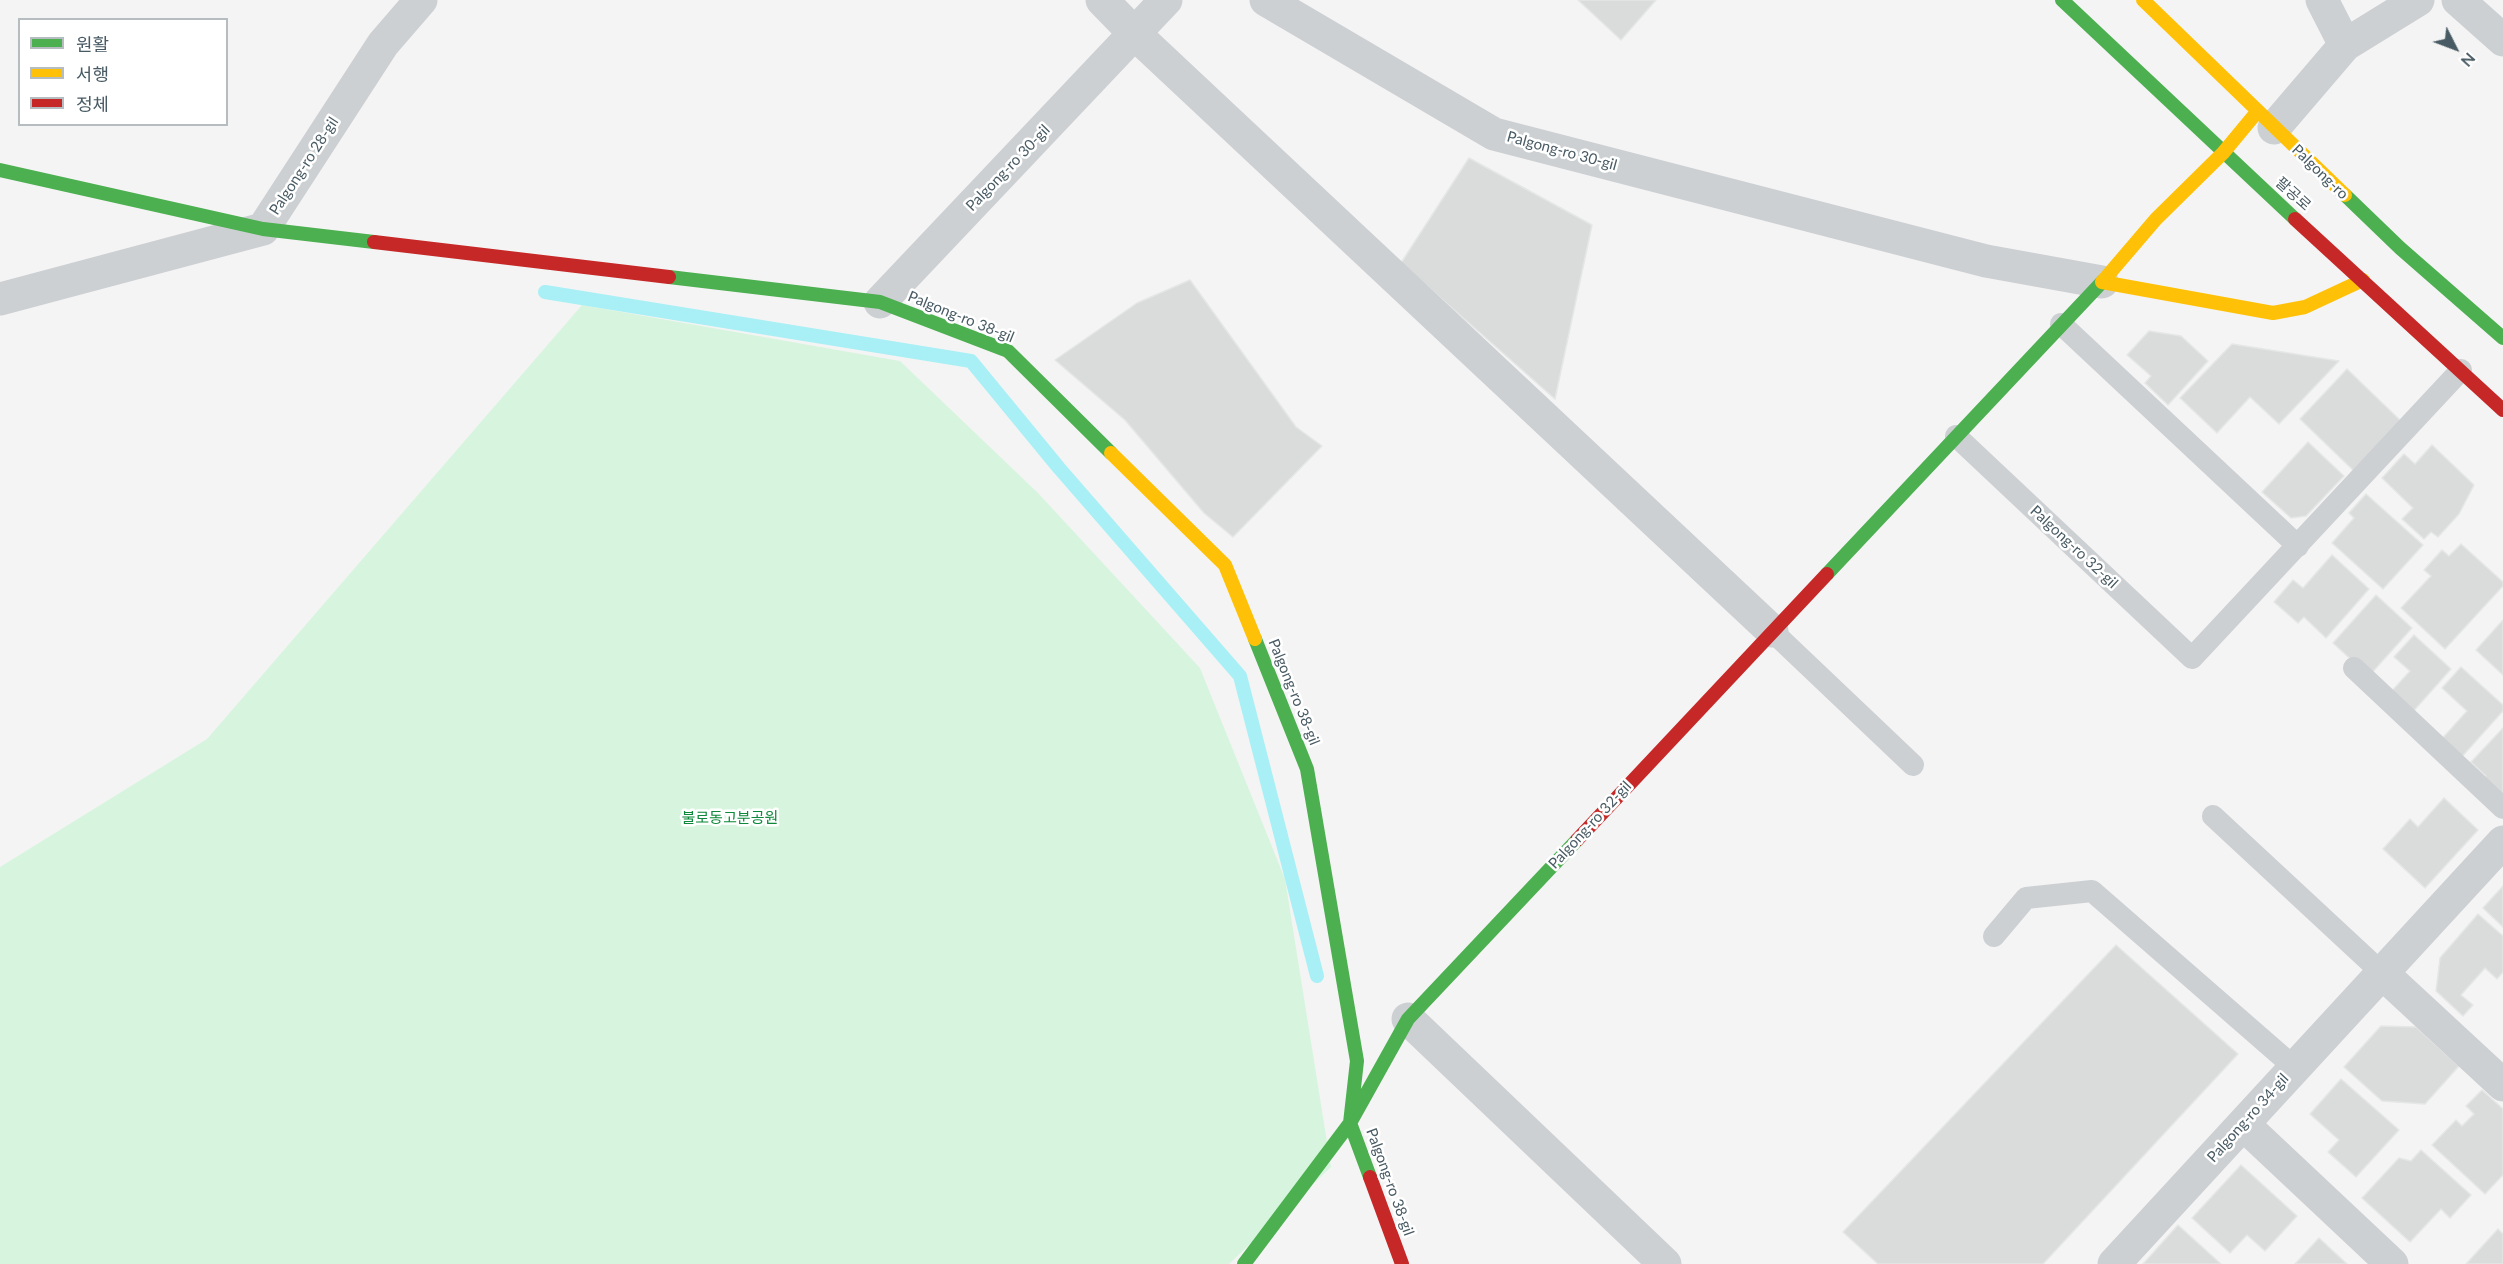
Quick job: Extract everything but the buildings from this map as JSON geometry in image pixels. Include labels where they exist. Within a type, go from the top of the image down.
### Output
[{"type":"street","name":"Palgong-ro 28-gil","points":[[0,299],[263,229],[383,44],[421,0]]},
{"type":"street","points":[[1102,0],[1135,34],[1772,631]]},
{"type":"street","name":"Palgong-ro 30-gil","points":[[880,302],[1166,0]]},
{"type":"street","name":"Palgong-ro 30-gil","points":[[1266,0],[1494,134],[1986,261],[2102,282]]},
{"type":"street","name":"팔공로","points":[[2062,0],[2223,153],[2503,410]]},
{"type":"street","name":"Palgong-ro","points":[[2143,0],[2400,248],[2503,338]]},
{"type":"street","points":[[2322,0],[2345,45]]},
{"type":"street","points":[[2265,120],[2345,45],[2418,0]]},
{"type":"street","points":[[2458,0],[2503,40]]},
{"type":"street","name":"Palgong-ro 32-gil","points":[[1244,1264],[1278,1215],[1350,1123],[1408,1019],[2102,282],[2156,219],[2223,153],[2265,120]]},
{"type":"street","name":"Palgong-ro 38-gil","points":[[0,170],[263,229],[880,302],[1008,351],[1225,565],[1307,769],[1357,1061],[1350,1123],[1402,1264]]},
{"type":"street","points":[[2102,282],[2273,314],[2305,308],[2363,280]]},
{"type":"street","name":"Palgong-ro 34-gil","points":[[2114,1264],[2503,842]]},
{"type":"street","points":[[2381,972],[2503,1085]]},
{"type":"street","points":[[1408,1019],[1665,1264]]},
{"type":"street","points":[[2243,1124],[2392,1264]]},
{"type":"lane","points":[[2061,324],[2298,546],[2461,370]]},
{"type":"lane","name":"Palgong-ro 32-gil","points":[[1956,436],[2192,658],[2298,546]]},
{"type":"lane","points":[[1772,631],[1913,765]]},
{"type":"lane","points":[[2354,668],[2503,808]]},
{"type":"lane","points":[[2213,816],[2381,972]]},
{"type":"lane","points":[[1994,936],[2026,898],[2092,891],[2294,1067]]},
{"type":"green space","name":"불로동고분공원","points":[[582,305],[900,361],[1038,493],[1200,668],[1285,879],[1331,1167],[1229,1264],[0,1264],[0,867],[207,739]]},
{"type":"waterway","points":[[545,292],[971,361],[1059,468],[1240,676],[1317,976]]},
{"type":"traffic: fast","points":[[2062,0],[2295,219]]},
{"type":"traffic: fast","points":[[0,170],[263,229],[374,242]]},
{"type":"traffic: fast","points":[[2345,195],[2400,248],[2503,338]]},
{"type":"traffic: fast","points":[[669,277],[880,302],[1008,351],[1111,453]]},
{"type":"traffic: fast","points":[[1827,574],[2103,281]]},
{"type":"traffic: fast","points":[[1255,639],[1307,769],[1357,1061],[1350,1123],[1370,1177]]},
{"type":"traffic: fast","points":[[1244,1264],[1350,1123],[1408,1019],[1577,840]]},
{"type":"traffic: slow","points":[[2143,0],[2345,195]]},
{"type":"traffic: slow","points":[[2103,281],[2156,219],[2223,153],[2257,112]]},
{"type":"traffic: slow","points":[[2102,282],[2273,313],[2305,307],[2363,280]]},
{"type":"traffic: slow","points":[[1111,453],[1225,565],[1255,639]]},
{"type":"traffic: jam","points":[[2295,219],[2503,410]]},
{"type":"traffic: jam","points":[[374,242],[669,277]]},
{"type":"traffic: jam","points":[[1577,840],[1827,574]]},
{"type":"traffic: jam","points":[[1370,1177],[1402,1264]]}]
